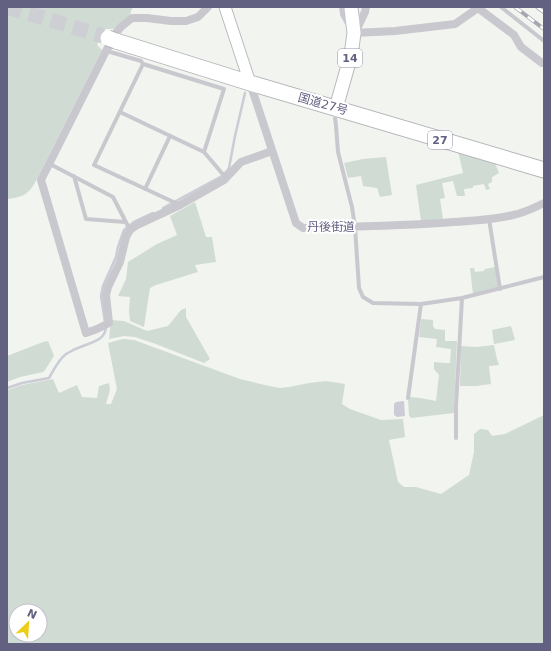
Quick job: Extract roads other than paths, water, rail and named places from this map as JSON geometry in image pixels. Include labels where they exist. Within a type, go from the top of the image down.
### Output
[{"type":"highway","name":"国道27号","points":[[108,42],[544,170]]},
{"type":"main road","name":"14","points":[[336,108],[351,55],[354,33],[351,7]]},
{"type":"street","points":[[208,7],[198,17],[186,20],[132,18],[121,27],[108,42],[41,180],[86,333],[109,323],[106,295],[108,287],[120,262],[128,226],[137,225],[168,211],[176,203],[224,175],[241,162],[272,151]]},
{"type":"street","name":"丹後街道","points":[[225,7],[296,223],[302,228],[427,224],[489,219],[513,215],[530,210],[544,203]]},
{"type":"street","points":[[343,7],[344,14],[354,33]]},
{"type":"street","points":[[354,33],[362,14],[361,7]]},
{"type":"street","points":[[354,33],[366,12],[366,7]]},
{"type":"street","points":[[354,33],[395,31],[455,24],[478,8],[514,35],[521,47],[544,64]]},
{"type":"lane","points":[[500,7],[544,40]]},
{"type":"lane","points":[[108,42],[141,61],[143,64],[224,89],[204,152]]},
{"type":"lane","points":[[143,64],[94,165],[176,203]]},
{"type":"lane","points":[[336,108],[335,118],[338,152],[352,207],[355,227],[359,288],[363,297],[374,303],[420,304],[462,298],[544,277]]},
{"type":"lane","points":[[120,112],[204,152],[224,175]]},
{"type":"lane","points":[[145,189],[170,136]]},
{"type":"lane","points":[[50,164],[113,197],[128,226]]},
{"type":"lane","points":[[74,176],[86,219],[128,226]]},
{"type":"lane","points":[[489,219],[500,289]]},
{"type":"lane","points":[[456,438],[456,406],[462,298]]},
{"type":"lane","points":[[408,398],[420,304]]},
{"type":"waterway","points":[[163,208],[222,176],[227,171],[229,168],[245,93]]},
{"type":"waterway","points":[[105,322],[101,296],[103,286],[116,257],[124,230],[134,222],[153,213]]},
{"type":"waterway","points":[[7,388],[22,383],[49,378],[63,356],[101,338],[106,327]]},
{"type":"tunnel","points":[[7,7],[103,36]]},
{"type":"railway","points":[[515,7],[544,29]]},
{"type":"railway","points":[[537,7],[544,12]]}]
